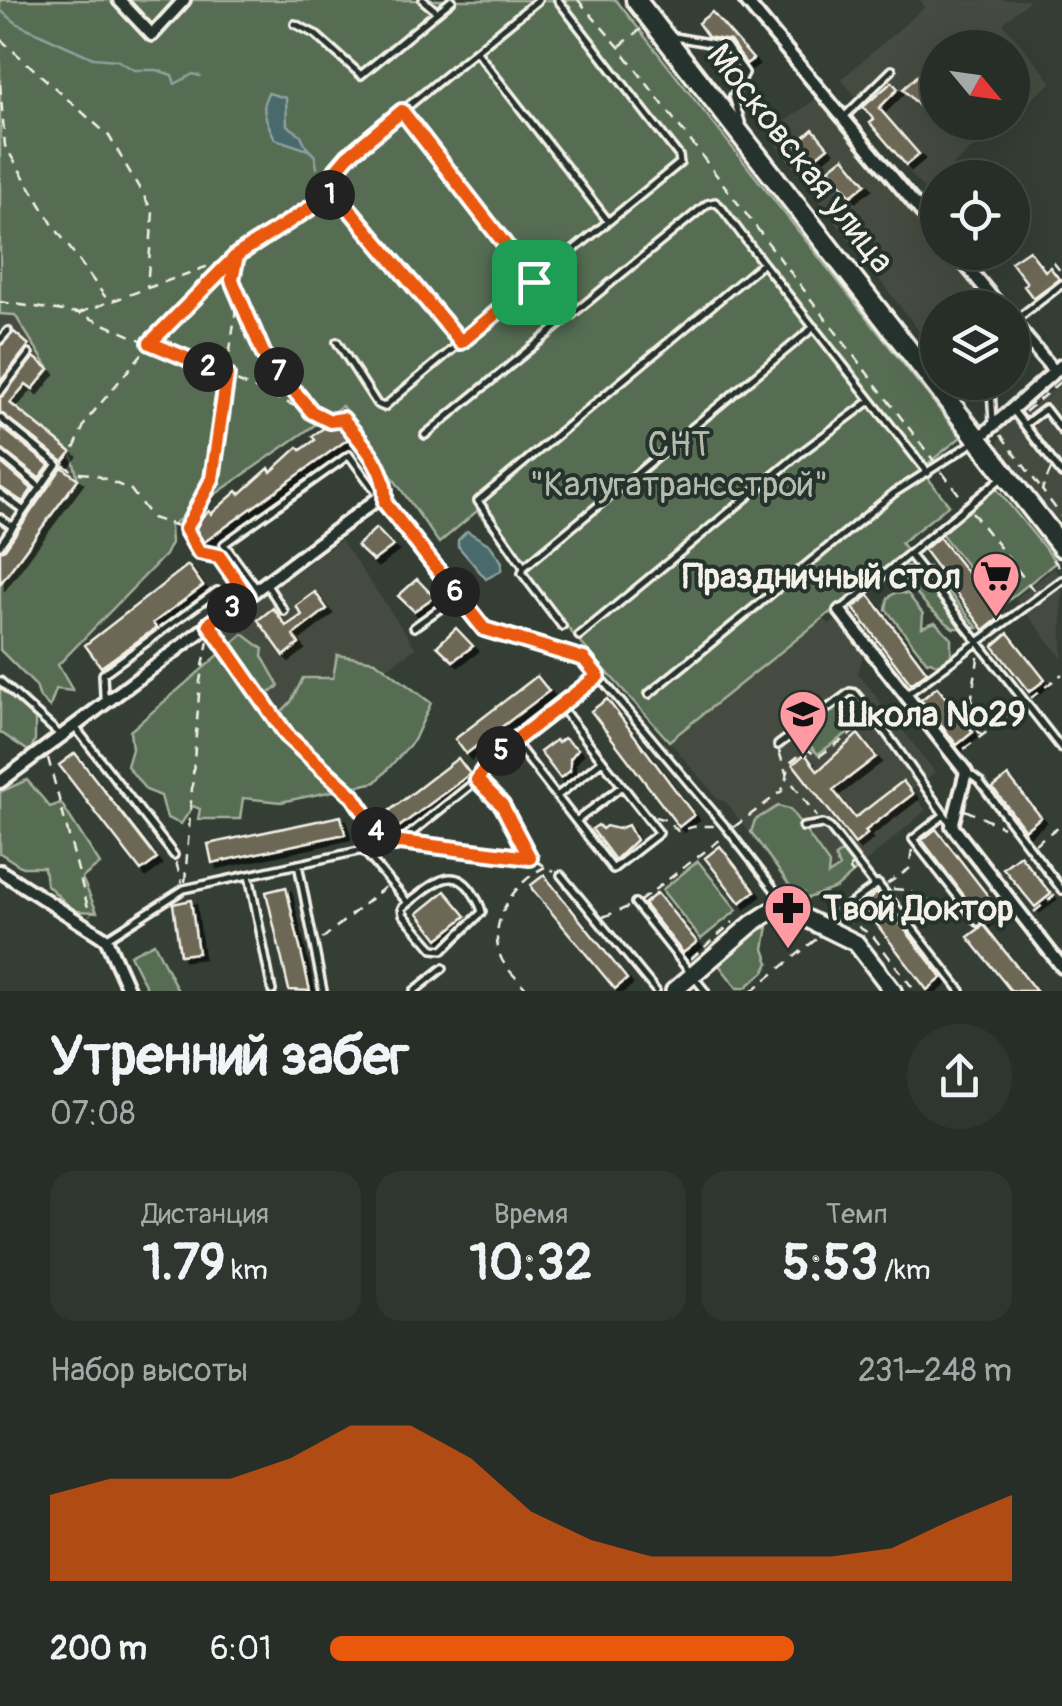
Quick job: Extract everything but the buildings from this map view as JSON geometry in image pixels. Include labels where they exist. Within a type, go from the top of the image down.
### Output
[{"type":"main road","name":"Московская улица","points":[[636,0],[1006,474],[1057,553]]},
{"type":"street","points":[[119,0],[152,36],[184,0]]},
{"type":"street","points":[[744,0],[920,211]]},
{"type":"street","points":[[970,270],[986,290]]},
{"type":"street","points":[[978,439],[1058,369],[1030,340]]},
{"type":"street","points":[[0,782],[59,734],[382,500],[484,629],[584,659],[598,676]]},
{"type":"street","points":[[840,610],[966,772],[952,826],[1062,967]]},
{"type":"street","points":[[0,871],[106,939],[130,991]]},
{"type":"street","points":[[674,991],[753,923],[770,912],[791,911],[856,943],[893,991]]},
{"type":"lane","points":[[423,0],[437,12]]},
{"type":"lane","points":[[295,24],[316,34],[361,75],[452,0]]},
{"type":"lane","points":[[461,342],[335,192],[336,170],[538,0]]},
{"type":"lane","points":[[337,342],[377,404],[384,407],[680,163],[679,156],[558,0]]},
{"type":"lane","points":[[664,35],[726,46],[736,58],[744,72],[733,96],[734,106],[755,152]]},
{"type":"lane","points":[[476,51],[608,222]]},
{"type":"lane","points":[[842,119],[892,70]]},
{"type":"lane","points":[[402,111],[534,282]]},
{"type":"lane","points":[[425,436],[714,202],[721,206],[928,473]]},
{"type":"lane","points":[[524,568],[478,501],[763,263]]},
{"type":"lane","points":[[1030,309],[1062,284]]},
{"type":"lane","points":[[562,626],[522,573],[524,568],[814,327]]},
{"type":"lane","points":[[0,340],[8,331]]},
{"type":"lane","points":[[0,392],[29,354]]},
{"type":"lane","points":[[916,359],[920,356]]},
{"type":"lane","points":[[916,359],[920,359]]},
{"type":"lane","points":[[580,636],[838,422],[870,400]]},
{"type":"lane","points":[[991,400],[994,425]]},
{"type":"lane","points":[[1024,424],[1045,408],[1062,431]]},
{"type":"lane","points":[[1012,409],[1062,474]]},
{"type":"lane","points":[[0,418],[60,464],[0,545]]},
{"type":"lane","points":[[649,694],[894,493],[978,439]]},
{"type":"lane","points":[[0,454],[41,488]]},
{"type":"lane","points":[[284,611],[224,544],[349,454],[382,500]]},
{"type":"lane","points":[[840,610],[1006,474]]},
{"type":"lane","points":[[0,493],[24,511]]},
{"type":"lane","points":[[0,518],[13,527]]},
{"type":"lane","points":[[909,554],[1062,749]]},
{"type":"lane","points":[[906,695],[1062,580]]},
{"type":"lane","points":[[108,698],[104,695],[102,674],[217,591]]},
{"type":"lane","points":[[414,627],[458,596]]},
{"type":"lane","points":[[209,624],[288,737]]},
{"type":"lane","points":[[106,939],[184,889],[400,842],[477,780],[490,760],[598,676],[791,911]]},
{"type":"lane","points":[[0,681],[59,734]]},
{"type":"lane","points":[[778,745],[850,692],[855,693],[952,826]]},
{"type":"lane","points":[[514,741],[613,868],[658,833],[560,706]]},
{"type":"lane","points":[[73,725],[174,855]]},
{"type":"lane","points":[[556,796],[602,760]]},
{"type":"lane","points":[[966,772],[980,781],[1062,890]]},
{"type":"lane","points":[[576,822],[622,786]]},
{"type":"lane","points":[[944,815],[913,839],[978,922]]},
{"type":"lane","points":[[803,827],[822,824],[830,828],[962,991]]},
{"type":"lane","points":[[364,851],[408,903]]},
{"type":"lane","points":[[298,864],[323,991]]},
{"type":"lane","points":[[250,874],[272,991]]},
{"type":"lane","points":[[561,875],[656,991]]},
{"type":"lane","points":[[452,876],[462,879],[482,906],[482,912],[478,920],[439,952],[403,914],[402,908],[408,903],[452,876]]},
{"type":"lane","points":[[825,927],[838,913],[878,887]]},
{"type":"lane","points":[[636,904],[705,991]]},
{"type":"lane","points":[[414,991],[442,968]]},
{"type":"path","points":[[578,0],[619,47],[1039,597]]},
{"type":"path","points":[[619,47],[642,28]]},
{"type":"path","points":[[0,39],[109,136],[153,212],[148,288]]},
{"type":"path","points":[[0,84],[5,146],[53,225],[109,302]]},
{"type":"path","points":[[78,313],[237,255],[335,192]]},
{"type":"path","points":[[237,255],[232,280],[264,355],[312,412]]},
{"type":"path","points":[[234,558],[199,552],[186,529],[152,518],[131,490],[60,464],[74,448],[86,420],[150,343],[237,255]]},
{"type":"path","points":[[1053,262],[1062,273]]},
{"type":"path","points":[[186,529],[212,479],[238,294]]},
{"type":"path","points":[[0,302],[78,313],[330,421],[343,419],[380,468],[386,488],[382,500]]},
{"type":"path","points":[[994,425],[1062,517]]},
{"type":"path","points":[[1042,490],[1054,464]]},
{"type":"path","points":[[1057,553],[1062,571]]},
{"type":"path","points":[[219,556],[247,596]]},
{"type":"path","points":[[184,889],[200,681],[209,624]]},
{"type":"path","points":[[978,643],[977,670],[970,696],[976,729],[982,736]]},
{"type":"path","points":[[955,756],[1062,674]]},
{"type":"path","points":[[597,920],[636,904],[782,791],[790,762],[808,749],[818,758],[906,695]]},
{"type":"path","points":[[288,737],[353,796],[386,845]]},
{"type":"path","points":[[778,745],[786,776],[822,824]]},
{"type":"path","points":[[45,746],[94,930]]},
{"type":"path","points":[[477,780],[502,805],[530,858]]},
{"type":"path","points":[[958,806],[1023,836]]},
{"type":"path","points":[[644,814],[666,820],[678,831],[722,825]]},
{"type":"path","points":[[1030,848],[1062,824]]},
{"type":"path","points":[[878,887],[909,869],[913,839]]},
{"type":"path","points":[[400,842],[530,858],[561,875]]},
{"type":"path","points":[[174,855],[184,889]]},
{"type":"path","points":[[528,991],[501,958],[496,927],[526,876],[546,866]]},
{"type":"path","points":[[854,878],[856,900]]},
{"type":"path","points":[[314,945],[390,882]]},
{"type":"path","points":[[878,887],[905,890],[989,924],[1014,905]]},
{"type":"path","points":[[1025,920],[1062,890]]},
{"type":"path","points":[[838,913],[872,936],[914,991]]},
{"type":"path","points":[[752,991],[819,937],[825,927]]},
{"type":"shaded area","points":[[920,0],[1030,0],[1003,23],[1009,30],[920,30],[920,140],[983,140],[959,160],[920,160],[920,184],[868,123],[873,118],[841,79],[925,7]]},
{"type":"shaded area","points":[[1030,56],[1052,82],[1030,101]]},
{"type":"shaded area","points":[[819,97],[920,219],[920,270],[963,270],[980,290],[920,290],[920,333],[767,133]]},
{"type":"shaded area","points":[[0,314],[15,315],[49,369],[33,389],[27,384],[11,403],[71,452],[78,479],[0,584]]},
{"type":"shaded area","points":[[1062,382],[1062,526],[998,443],[1002,430]]},
{"type":"shaded area","points":[[341,540],[416,648],[293,734],[217,627]]},
{"type":"shaded area","points":[[1054,568],[1062,578],[1062,658],[1015,599]]},
{"type":"shaded area","name":"Школа №29","points":[[824,618],[829,624],[837,619],[863,655],[858,673],[935,772],[911,791],[926,810],[836,888],[800,901],[726,802],[718,799],[669,741]]},
{"type":"green space","name":"СНТ \"Калугатрансстрой\"","points":[[0,0],[616,0],[920,385],[920,400],[932,400],[961,437],[921,469],[949,505],[901,543],[907,551],[669,741],[572,633],[477,511],[439,543],[342,406],[170,526],[171,543],[165,555],[58,665],[73,691],[56,689],[50,707],[40,698],[36,686],[0,650],[0,584],[78,479],[71,452],[10,403],[26,384],[33,389],[49,369],[15,315],[0,314]]},
{"type":"green space","points":[[996,488],[1056,562],[1000,607],[940,532]]},
{"type":"green space","points":[[906,566],[929,567],[978,628],[953,628],[929,608],[902,576]]},
{"type":"green space","points":[[896,592],[908,594],[923,614],[922,627],[935,622],[951,638],[951,656],[937,665],[927,662],[886,609],[888,598]]},
{"type":"green space","points":[[243,634],[263,649],[262,656],[279,686],[259,701],[272,721],[291,702],[303,678],[333,678],[337,655],[375,661],[431,703],[414,740],[376,782],[281,802],[243,798],[240,819],[198,819],[200,809],[193,806],[181,824],[167,818],[161,796],[146,790],[127,766],[132,749],[130,731]]},
{"type":"green space","points":[[0,687],[35,719],[35,740],[30,752],[0,732]]},
{"type":"green space","points":[[850,695],[870,717],[818,754],[797,733]]},
{"type":"green space","points":[[27,780],[50,807],[61,803],[100,864],[82,878],[97,912],[74,911],[46,884],[44,867],[22,867],[0,853],[0,792]]},
{"type":"green space","points":[[778,806],[790,809],[829,864],[828,875],[839,868],[835,857],[844,850],[858,869],[836,888],[800,901],[803,893],[795,893],[751,832],[755,820]]},
{"type":"green space","points":[[698,861],[737,910],[701,939],[662,890]]},
{"type":"green space","points":[[768,926],[764,949],[769,963],[745,988],[737,988],[719,965],[721,959],[750,933]]},
{"type":"green space","points":[[154,943],[178,991],[148,991],[130,955]]},
{"type":"water","points":[[268,93],[286,98],[287,125],[301,135],[308,150],[275,139],[264,111]]},
{"type":"water","points":[[467,531],[490,545],[502,562],[501,571],[486,579],[458,546],[458,540]]},
{"type":"waterway","points":[[0,10],[18,24],[93,58],[117,60],[134,70],[157,70],[172,75],[175,84],[193,74],[200,76]]},
{"type":"waterway","points":[[307,148],[315,156],[317,168]]},
{"type":"place","name":"Праздничный стол","points":[[996,618]]},
{"type":"place","name":"Школа №29","points":[[803,756]]},
{"type":"place","name":"Твой Доктор","points":[[788,950]]},
{"type":"route","points":[[534,282],[402,111],[336,170],[335,192],[237,255],[232,280],[264,355],[312,412],[330,421],[343,419],[380,468],[386,488],[385,503],[484,629],[584,659],[598,676],[490,760],[477,780],[502,805],[530,858],[400,842],[386,845],[353,796],[288,737],[209,624],[247,596],[219,556],[199,552],[186,529],[212,479],[227,375],[150,343],[237,255],[335,192],[461,342],[534,282]]}]
